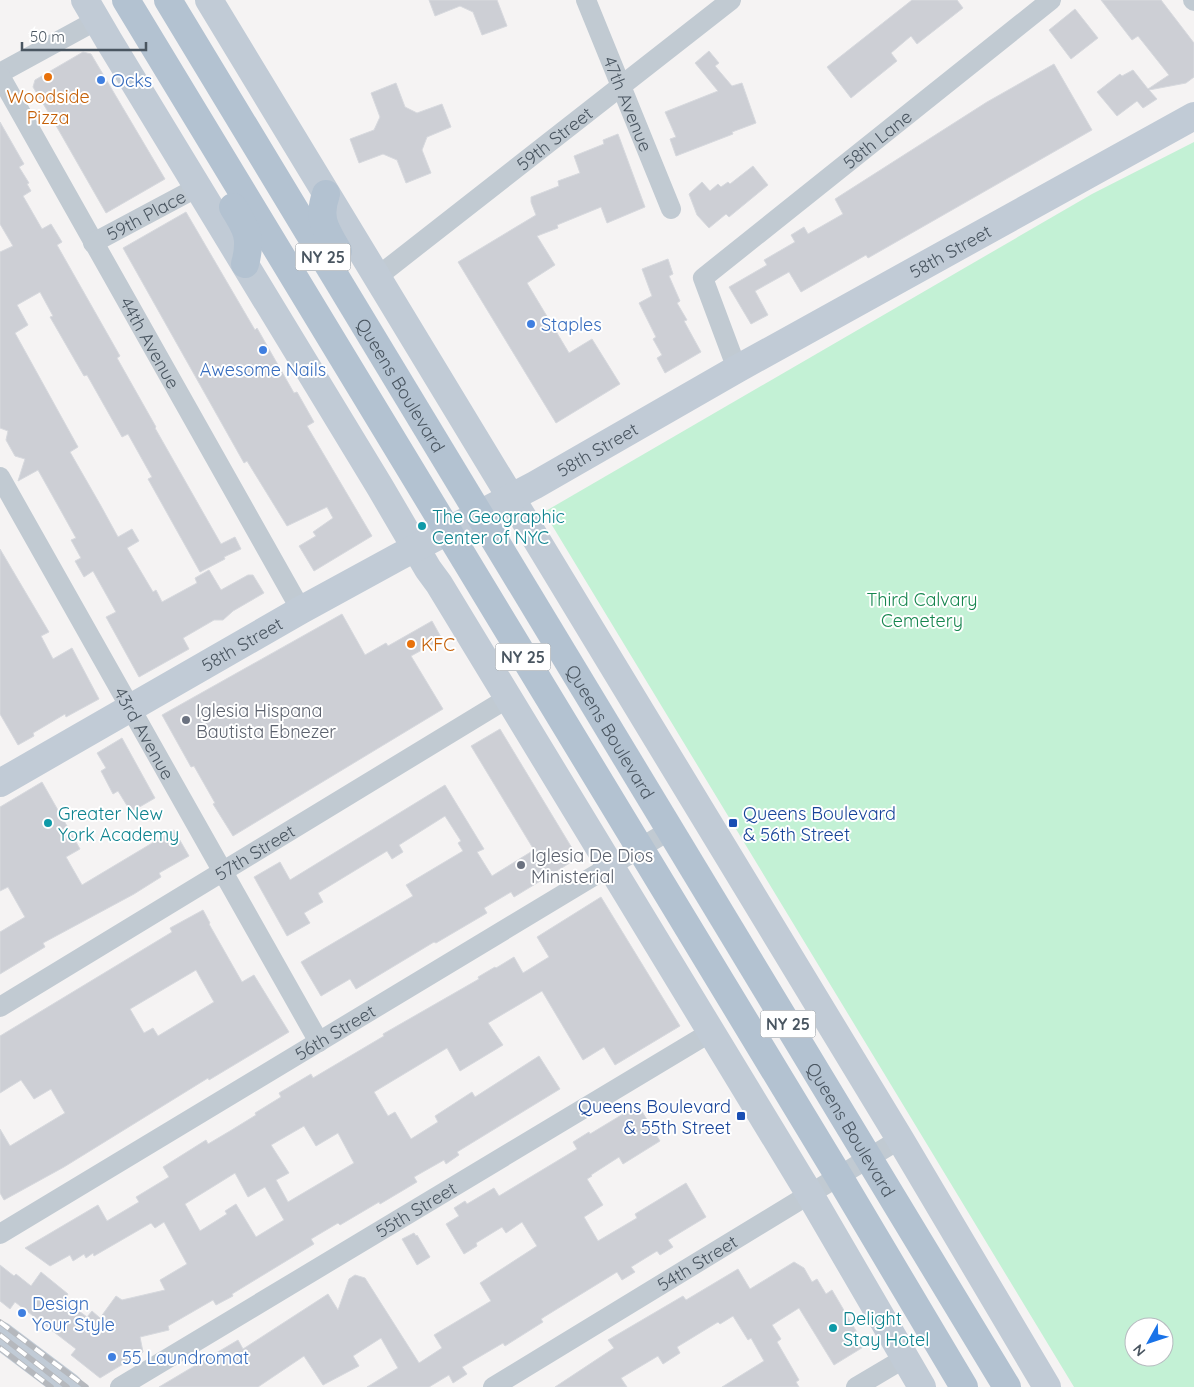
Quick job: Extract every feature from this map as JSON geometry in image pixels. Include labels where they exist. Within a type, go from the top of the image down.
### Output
[{"type":"main road","name":"Queens Boulevard","points":[[126,0],[964,1387]]},
{"type":"main road","name":"Queens Boulevard","points":[[168,0],[1007,1387]]},
{"type":"main road","points":[[196,116],[217,179],[248,233],[249,247],[245,264]]},
{"type":"main road","points":[[326,194],[321,211],[323,224],[353,274],[370,334]]},
{"type":"street","name":"Queens Boulevard","points":[[209,0],[900,1139],[1047,1387]]},
{"type":"street","name":"47th Avenue","points":[[586,0],[671,209]]},
{"type":"street","name":"59th Street","points":[[377,276],[731,0]]},
{"type":"street","name":"58th Lane","points":[[737,369],[703,278],[1051,0]]},
{"type":"street","points":[[0,74],[91,10],[809,1194],[922,1387]]},
{"type":"street","name":"44th Avenue","points":[[0,74],[93,243],[301,610]]},
{"type":"street","name":"58th Street","points":[[0,782],[301,610],[548,478],[737,369],[1194,116]]},
{"type":"street","name":"59th Place","points":[[93,243],[198,187]]},
{"type":"street","name":"43rd Avenue","points":[[0,477],[319,1042]]},
{"type":"street","name":"57th Street","points":[[0,1007],[508,698]]},
{"type":"street","name":"56th Street","points":[[0,1234],[670,830]]},
{"type":"street","name":"55th Street","points":[[120,1387],[711,1032]]},
{"type":"street","name":"54th Street","points":[[493,1387],[900,1139]]},
{"type":"street","points":[[0,1335],[69,1387]]},
{"type":"street","points":[[856,1387],[905,1358]]},
{"type":"green space","name":"Third Calvary Cemetery","points":[[1194,142],[1194,1387],[1074,1387],[544,512],[1092,194]]},
{"type":"building","points":[[429,0],[497,0],[507,26],[482,35],[473,12],[460,6],[435,16]]},
{"type":"building","points":[[912,0],[957,0],[963,8],[917,44],[911,36],[891,53],[897,61],[851,98],[827,67]]},
{"type":"building","points":[[1101,0],[1161,0],[1194,43],[1194,77],[1186,83],[1149,90],[1157,99],[1143,108],[1137,101],[1117,116],[1097,92],[1120,74],[1122,76],[1133,70],[1148,89],[1169,75],[1138,36],[1132,40]]},
{"type":"building","points":[[1075,9],[1098,38],[1071,59],[1049,30]]},
{"type":"building","points":[[709,51],[719,63],[715,66],[732,86],[742,83],[756,123],[676,156],[670,139],[676,137],[665,112],[718,91],[695,63]]},
{"type":"building","points":[[83,52],[91,54],[165,179],[106,213],[33,87],[35,80]]},
{"type":"building","points":[[1054,64],[1092,130],[868,258],[866,255],[801,292],[789,272],[755,291],[768,315],[751,324],[729,287],[767,265],[764,260],[795,242],[791,235],[804,227],[808,234],[843,214],[835,199],[987,102]]},
{"type":"building","points":[[396,83],[405,107],[417,113],[442,104],[451,127],[427,137],[422,150],[431,173],[406,183],[397,160],[383,154],[359,163],[350,139],[374,130],[380,117],[371,93]]},
{"type":"building","points":[[0,122],[24,164],[19,167],[29,183],[27,184],[31,191],[23,196],[42,229],[51,224],[62,242],[57,245],[120,356],[117,358],[155,428],[221,544],[235,537],[241,549],[200,572],[148,479],[152,477],[128,434],[122,437],[87,375],[84,376],[50,317],[53,316],[40,292],[17,305],[28,325],[15,333],[78,447],[70,452],[118,537],[132,529],[139,541],[127,548],[153,592],[156,590],[162,602],[197,583],[195,578],[209,570],[221,590],[248,575],[253,575],[264,593],[233,611],[223,620],[214,620],[183,638],[189,649],[139,677],[106,617],[116,612],[93,571],[84,577],[75,561],[81,558],[71,540],[76,538],[61,511],[38,470],[18,481],[25,459],[15,456],[6,440],[8,431],[0,428],[0,252],[13,246],[0,224]]},
{"type":"building","points":[[618,134],[645,207],[607,223],[601,207],[557,225],[558,228],[537,236],[555,265],[527,283],[569,353],[592,339],[620,384],[556,423],[458,262],[536,215],[531,197],[559,186],[558,181],[580,173],[574,156],[604,144],[603,140]]},
{"type":"building","points":[[753,166],[768,185],[729,217],[726,214],[709,228],[697,215],[689,194],[702,182],[710,191],[718,184],[721,187],[728,182],[730,184]]},
{"type":"building","points":[[186,212],[255,330],[257,328],[294,393],[297,392],[314,422],[307,426],[372,536],[314,571],[299,546],[316,536],[313,532],[333,518],[327,507],[287,526],[247,461],[244,463],[123,248]]},
{"type":"building","points":[[668,259],[673,274],[669,276],[680,301],[677,303],[687,320],[684,321],[701,352],[665,373],[657,358],[662,355],[653,339],[656,337],[639,303],[652,296],[642,269]]},
{"type":"building","points":[[0,549],[49,632],[41,636],[53,659],[72,648],[99,699],[66,717],[65,714],[33,733],[34,736],[18,745],[0,714]]},
{"type":"building","points":[[342,614],[365,655],[386,643],[388,646],[432,621],[442,639],[411,656],[443,709],[233,836],[213,804],[215,803],[194,766],[191,767],[162,715]]},
{"type":"building","points":[[500,729],[578,858],[514,897],[511,892],[484,908],[487,913],[436,943],[434,942],[356,989],[350,979],[321,996],[301,962],[413,896],[406,885],[463,851],[458,843],[461,841],[445,816],[399,845],[403,852],[392,859],[387,851],[318,893],[323,902],[304,913],[310,923],[287,936],[254,877],[280,862],[290,880],[445,785],[484,849],[477,852],[492,876],[534,850],[471,746]]},
{"type":"building","points":[[122,738],[155,798],[131,812],[118,791],[113,794],[101,771],[106,768],[97,753]]},
{"type":"building","points":[[42,782],[80,849],[66,857],[82,885],[174,830],[189,856],[159,873],[161,877],[134,894],[43,943],[45,947],[0,974],[0,932],[25,917],[8,887],[0,891],[0,807]]},
{"type":"building","points":[[601,897],[680,1026],[615,1065],[604,1047],[583,1060],[542,991],[488,1023],[503,1045],[460,1071],[447,1048],[374,1092],[388,1116],[395,1112],[411,1139],[438,1122],[435,1116],[472,1092],[475,1097],[539,1056],[560,1089],[457,1152],[459,1155],[446,1164],[444,1160],[414,1177],[417,1182],[380,1204],[379,1202],[340,1225],[338,1223],[311,1239],[314,1244],[232,1294],[233,1296],[216,1305],[213,1300],[168,1326],[169,1330],[140,1337],[143,1352],[100,1378],[71,1355],[76,1349],[15,1302],[10,1309],[0,1301],[0,1265],[14,1276],[16,1274],[31,1286],[41,1272],[68,1294],[64,1300],[87,1317],[92,1311],[100,1318],[116,1296],[122,1300],[165,1290],[160,1280],[187,1264],[164,1222],[155,1228],[151,1223],[94,1256],[93,1253],[86,1258],[84,1254],[73,1261],[70,1255],[50,1266],[25,1248],[98,1205],[107,1221],[139,1202],[136,1197],[169,1177],[163,1167],[206,1140],[208,1144],[230,1131],[281,1097],[279,1093],[311,1074],[313,1078],[384,1036],[383,1034],[479,979],[478,977],[495,967],[514,957],[523,973],[549,957],[537,937]],"holes":[[[304,1126],[316,1146],[338,1133],[354,1163],[288,1202],[276,1180],[289,1173],[271,1145]],[[235,1173],[248,1197],[265,1187],[284,1220],[256,1237],[236,1204],[225,1211],[227,1214],[200,1231],[185,1204]]]},
{"type":"building","points":[[203,910],[242,982],[254,975],[289,1032],[209,1080],[208,1078],[64,1167],[4,1200],[0,1193],[0,1129],[10,1146],[65,1113],[51,1089],[34,1099],[21,1080],[0,1093],[0,1036],[172,932],[170,928]],"holes":[[[196,970],[214,1002],[158,1036],[153,1028],[144,1033],[130,1009]]]},
{"type":"building","points":[[638,1105],[660,1141],[623,1164],[619,1157],[587,1179],[603,1205],[584,1217],[598,1241],[637,1218],[635,1214],[686,1183],[706,1217],[668,1240],[673,1247],[660,1255],[657,1251],[631,1267],[635,1272],[622,1280],[617,1272],[544,1317],[541,1319],[543,1322],[505,1346],[503,1343],[462,1367],[467,1374],[453,1383],[449,1375],[429,1387],[367,1387],[398,1368],[381,1338],[353,1356],[359,1366],[323,1385],[304,1356],[258,1387],[159,1387],[238,1340],[243,1349],[328,1294],[338,1310],[349,1279],[355,1275],[365,1278],[419,1363],[442,1348],[434,1335],[491,1301],[480,1283],[537,1246],[522,1222],[506,1233],[502,1227],[476,1243],[477,1246],[464,1254],[446,1224],[459,1216],[454,1208],[465,1201],[467,1204],[494,1188],[499,1196],[577,1149],[573,1142]]},
{"type":"building","points":[[414,1233],[430,1257],[417,1265],[402,1239]]},
{"type":"building","points":[[794,1262],[804,1268],[812,1282],[817,1279],[826,1294],[832,1290],[865,1346],[834,1365],[799,1308],[772,1325],[781,1339],[777,1342],[799,1380],[796,1382],[799,1387],[722,1387],[764,1361],[751,1338],[748,1340],[733,1316],[720,1324],[718,1322],[677,1347],[680,1353],[663,1364],[658,1356],[621,1378],[627,1387],[555,1387],[614,1348],[608,1340],[683,1296],[686,1300],[738,1269],[750,1289]]},
{"type":"railway","points":[[0,1322],[86,1387]]},
{"type":"railway","points":[[0,1335],[67,1387]]},
{"type":"railway","points":[[0,1348],[51,1387]]},
{"type":"place","name":"Woodside Pizza","points":[[48,77]]},
{"type":"place","name":"Ocks","points":[[101,80]]},
{"type":"place","name":"Staples","points":[[531,324]]},
{"type":"place","name":"Awesome Nails","points":[[263,350]]},
{"type":"place","name":"The Geographic Center of NYC","points":[[422,526]]},
{"type":"place","name":"KFC","points":[[411,644]]},
{"type":"place","name":"Iglesia Hispana Bautista Ebnezer","points":[[186,720]]},
{"type":"place","name":"Greater New York Academy","points":[[48,823]]},
{"type":"place","name":"Queens Boulevard & 56th Street","points":[[733,823]]},
{"type":"place","name":"Iglesia De Dios Ministerial","points":[[521,865]]},
{"type":"place","name":"Queens Boulevard & 55th Street","points":[[741,1116]]},
{"type":"place","name":"Design Your Style","points":[[22,1313]]},
{"type":"place","name":"Delight Stay Hotel","points":[[833,1328]]},
{"type":"place","name":"55 Laundromat","points":[[112,1357]]}]
